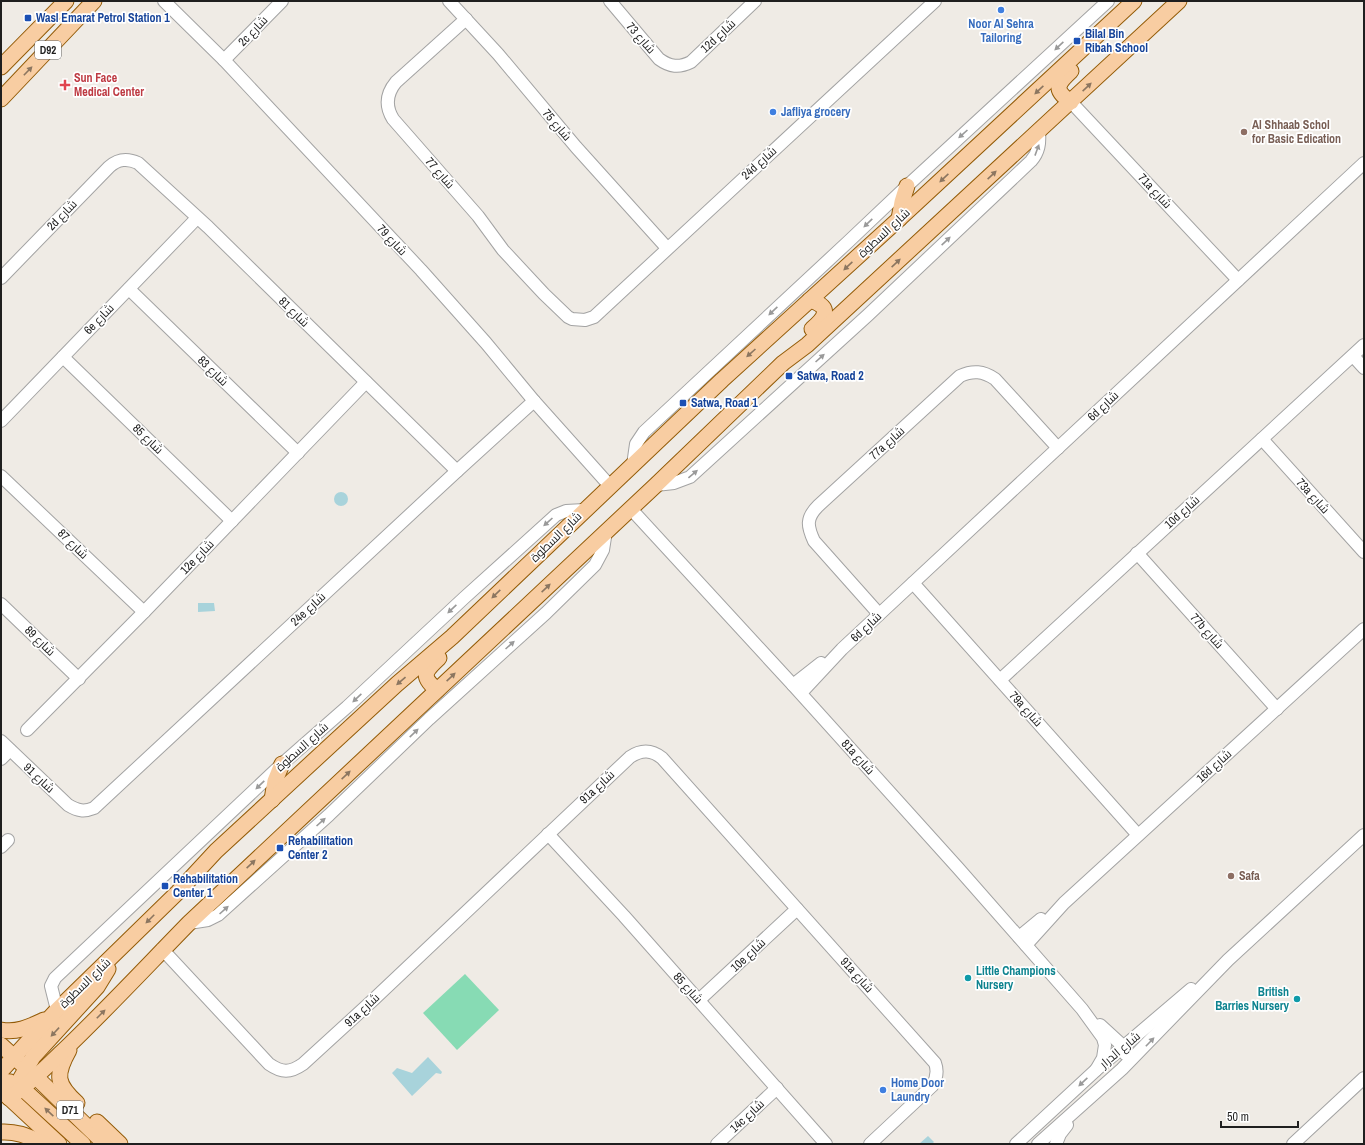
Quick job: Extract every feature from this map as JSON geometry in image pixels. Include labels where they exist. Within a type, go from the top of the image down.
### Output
[{"type":"main road","name":"D92","points":[[1,67],[66,1]]},
{"type":"main road","name":"D92","points":[[1,99],[94,1]]},
{"type":"main road","name":"شارع السطوة","points":[[3,1062],[112,958],[216,851],[397,684],[452,637],[722,380],[899,219],[1134,1]]},
{"type":"main road","points":[[16,1086],[48,1065],[73,1042],[189,923],[631,509],[783,363],[807,345],[1179,1]]},
{"type":"main road","points":[[1071,102],[1059,93],[1059,83],[1081,62],[1088,44]]},
{"type":"main road","points":[[899,219],[907,186]]},
{"type":"main road","points":[[783,363],[800,340],[824,318],[824,308],[818,303],[810,300]]},
{"type":"main road","points":[[437,690],[427,680],[426,672],[444,652],[452,637]]},
{"type":"main road","points":[[272,800],[275,781],[282,764]]},
{"type":"main road","points":[[16,1086],[37,1052],[97,987],[106,973],[112,958]]},
{"type":"main road","points":[[1,1030],[14,1031],[28,1028],[44,1020],[57,1010]]},
{"type":"main road","points":[[73,1042],[60,1067],[60,1083],[64,1090],[120,1144]]},
{"type":"main road","points":[[37,1052],[36,1058],[38,1063],[43,1066],[48,1065]]},
{"type":"main road","points":[[3,1062],[16,1086],[35,1100],[83,1144]]},
{"type":"main road","name":"D71","points":[[3,1062],[16,1086],[23,1111],[59,1144]]},
{"type":"main road","name":"D71","points":[[16,1086],[105,1144]]},
{"type":"main road","points":[[23,1111],[22,1107],[27,1100],[35,1100]]},
{"type":"main road","points":[[1,1132],[25,1134],[45,1144]]},
{"type":"street","name":"شارع 79","points":[[164,1],[224,60],[420,270],[486,343],[534,401],[610,486]]},
{"type":"street","name":"2c شارع","points":[[224,60],[282,1]]},
{"type":"street","name":"شارع 75","points":[[449,1],[498,54],[576,147],[667,248]]},
{"type":"street","name":"شارع 73","points":[[610,1],[659,59],[665,63],[678,66]]},
{"type":"street","name":"12d شارع","points":[[678,66],[691,62],[754,1]]},
{"type":"street","name":"24d شارع","points":[[581,321],[594,317],[935,1]]},
{"type":"street","name":"شارع السطوة","points":[[633,465],[636,444],[644,432],[849,242],[907,186],[1108,1]]},
{"type":"street","name":"شارع 77","points":[[466,19],[393,85],[388,96],[387,104],[389,112],[393,119],[478,216],[503,250],[544,294],[568,317],[581,321]]},
{"type":"street","name":"71a شارع","points":[[1071,102],[1238,280]]},
{"type":"street","points":[[656,485],[674,483],[690,477],[868,315],[1031,161],[1038,152],[1039,131]]},
{"type":"street","name":"2d شارع","points":[[1,278],[109,167],[120,160],[126,160]]},
{"type":"street","name":"شارع 81","points":[[126,160],[133,161],[142,166],[457,471]]},
{"type":"street","name":"6d شارع","points":[[797,689],[826,658],[842,649],[1364,163]]},
{"type":"street","name":"6e شارع","points":[[1,421],[197,218]]},
{"type":"street","name":"شارع 83","points":[[129,289],[298,453]]},
{"type":"street","name":"10d شارع","points":[[1000,680],[1364,345]]},
{"type":"street","points":[[1353,356],[1364,368]]},
{"type":"street","name":"شارع 85","points":[[63,357],[232,521]]},
{"type":"street","name":"77a شارع","points":[[879,614],[814,541],[809,532],[808,523],[810,517],[822,501],[960,376],[968,372],[978,371],[987,373],[995,378],[1058,448]]},
{"type":"street","name":"12e شارع","points":[[27,730],[144,612],[366,382]]},
{"type":"street","name":"24e شارع","points":[[80,811],[87,811],[100,804],[534,401]]},
{"type":"street","name":"73a شارع","points":[[1262,439],[1364,552]]},
{"type":"street","name":"شارع 87","points":[[1,476],[144,612]]},
{"type":"street","name":"81a شارع","points":[[631,509],[797,689],[1082,1009],[1103,1038],[1105,1045],[1103,1058],[1096,1070]]},
{"type":"street","name":"شارع السطوة","points":[[57,1010],[51,986],[55,978],[282,764],[347,707],[556,515],[566,511],[584,510]]},
{"type":"street","points":[[189,923],[208,920],[218,915],[329,815],[429,719],[546,613],[595,565],[601,555],[606,531]]},
{"type":"street","name":"77b شارع","points":[[1137,554],[1277,709]]},
{"type":"street","name":"79a شارع","points":[[913,583],[1138,835]]},
{"type":"street","name":"شارع 89","points":[[1,604],[79,678]]},
{"type":"street","name":"16d شارع","points":[[1022,941],[1049,912],[1064,903],[1364,629]]},
{"type":"street","name":"شارع 91","points":[[1,741],[68,805],[80,811]]},
{"type":"street","points":[[1,759],[10,750]]},
{"type":"street","name":"91a شارع","points":[[162,950],[269,1064],[277,1070],[286,1071],[295,1069],[303,1064],[373,1000],[630,757],[643,751],[650,752],[657,754],[662,758],[932,1059],[936,1068],[936,1077],[932,1086],[870,1144]]},
{"type":"street","name":"شارع 85","points":[[548,834],[624,916],[826,1144]]},
{"type":"street","name":"شارع الدرار","points":[[1038,1144],[1122,1070],[1228,960],[1364,835]]},
{"type":"street","name":"10e شارع","points":[[699,1000],[797,909]]},
{"type":"street","name":"شارع الدرار","points":[[1019,1143],[1096,1070],[1228,960]]},
{"type":"street","name":"81a شارع","points":[[1082,1009],[1124,1047]]},
{"type":"street","points":[[1122,1070],[1126,1055],[1124,1047]]},
{"type":"street","points":[[1293,1144],[1364,1078]]},
{"type":"street","name":"14c شارع","points":[[717,1144],[776,1088]]},
{"type":"street","points":[[1056,1144],[1060,1134],[1078,1114],[1086,1102]]},
{"type":"green space","points":[[465,974],[499,1010],[457,1050],[423,1013]]},
{"type":"water","points":[[341,492],[346,494],[348,499],[346,504],[341,506],[336,504],[334,499],[336,494]]},
{"type":"water","points":[[198,603],[214,603],[215,611],[198,612]]},
{"type":"water","points":[[428,1057],[442,1072],[441,1074],[436,1073],[412,1096],[392,1073],[397,1068],[412,1073]]},
{"type":"water","points":[[928,1136],[934,1142],[932,1144],[919,1144]]},
{"type":"place","name":"Noor Al Sehra Tailoring","points":[[1001,10]]},
{"type":"place","name":"Wasl Emarat Petrol Station 1","points":[[28,18]]},
{"type":"place","name":"Bilal Bin Ribah School","points":[[1077,41]]},
{"type":"place","name":"Sun Face Medical Center","points":[[65,85]]},
{"type":"place","name":"Jafliya grocery","points":[[773,112]]},
{"type":"place","name":"Al Shhaab Schol for Basic Edication","points":[[1244,132]]},
{"type":"place","name":"Satwa, Road 2","points":[[789,376]]},
{"type":"place","name":"Satwa, Road 1","points":[[683,403]]},
{"type":"place","name":"Rehabilitation Center 2","points":[[280,848]]},
{"type":"place","name":"Safa","points":[[1231,876]]},
{"type":"place","name":"Rehabilitation Center 1","points":[[165,886]]},
{"type":"place","name":"Little Champions Nursery","points":[[968,978]]},
{"type":"place","name":"British Barries Nursery","points":[[1297,999]]},
{"type":"place","name":"Home Door Laundry","points":[[883,1090]]}]
